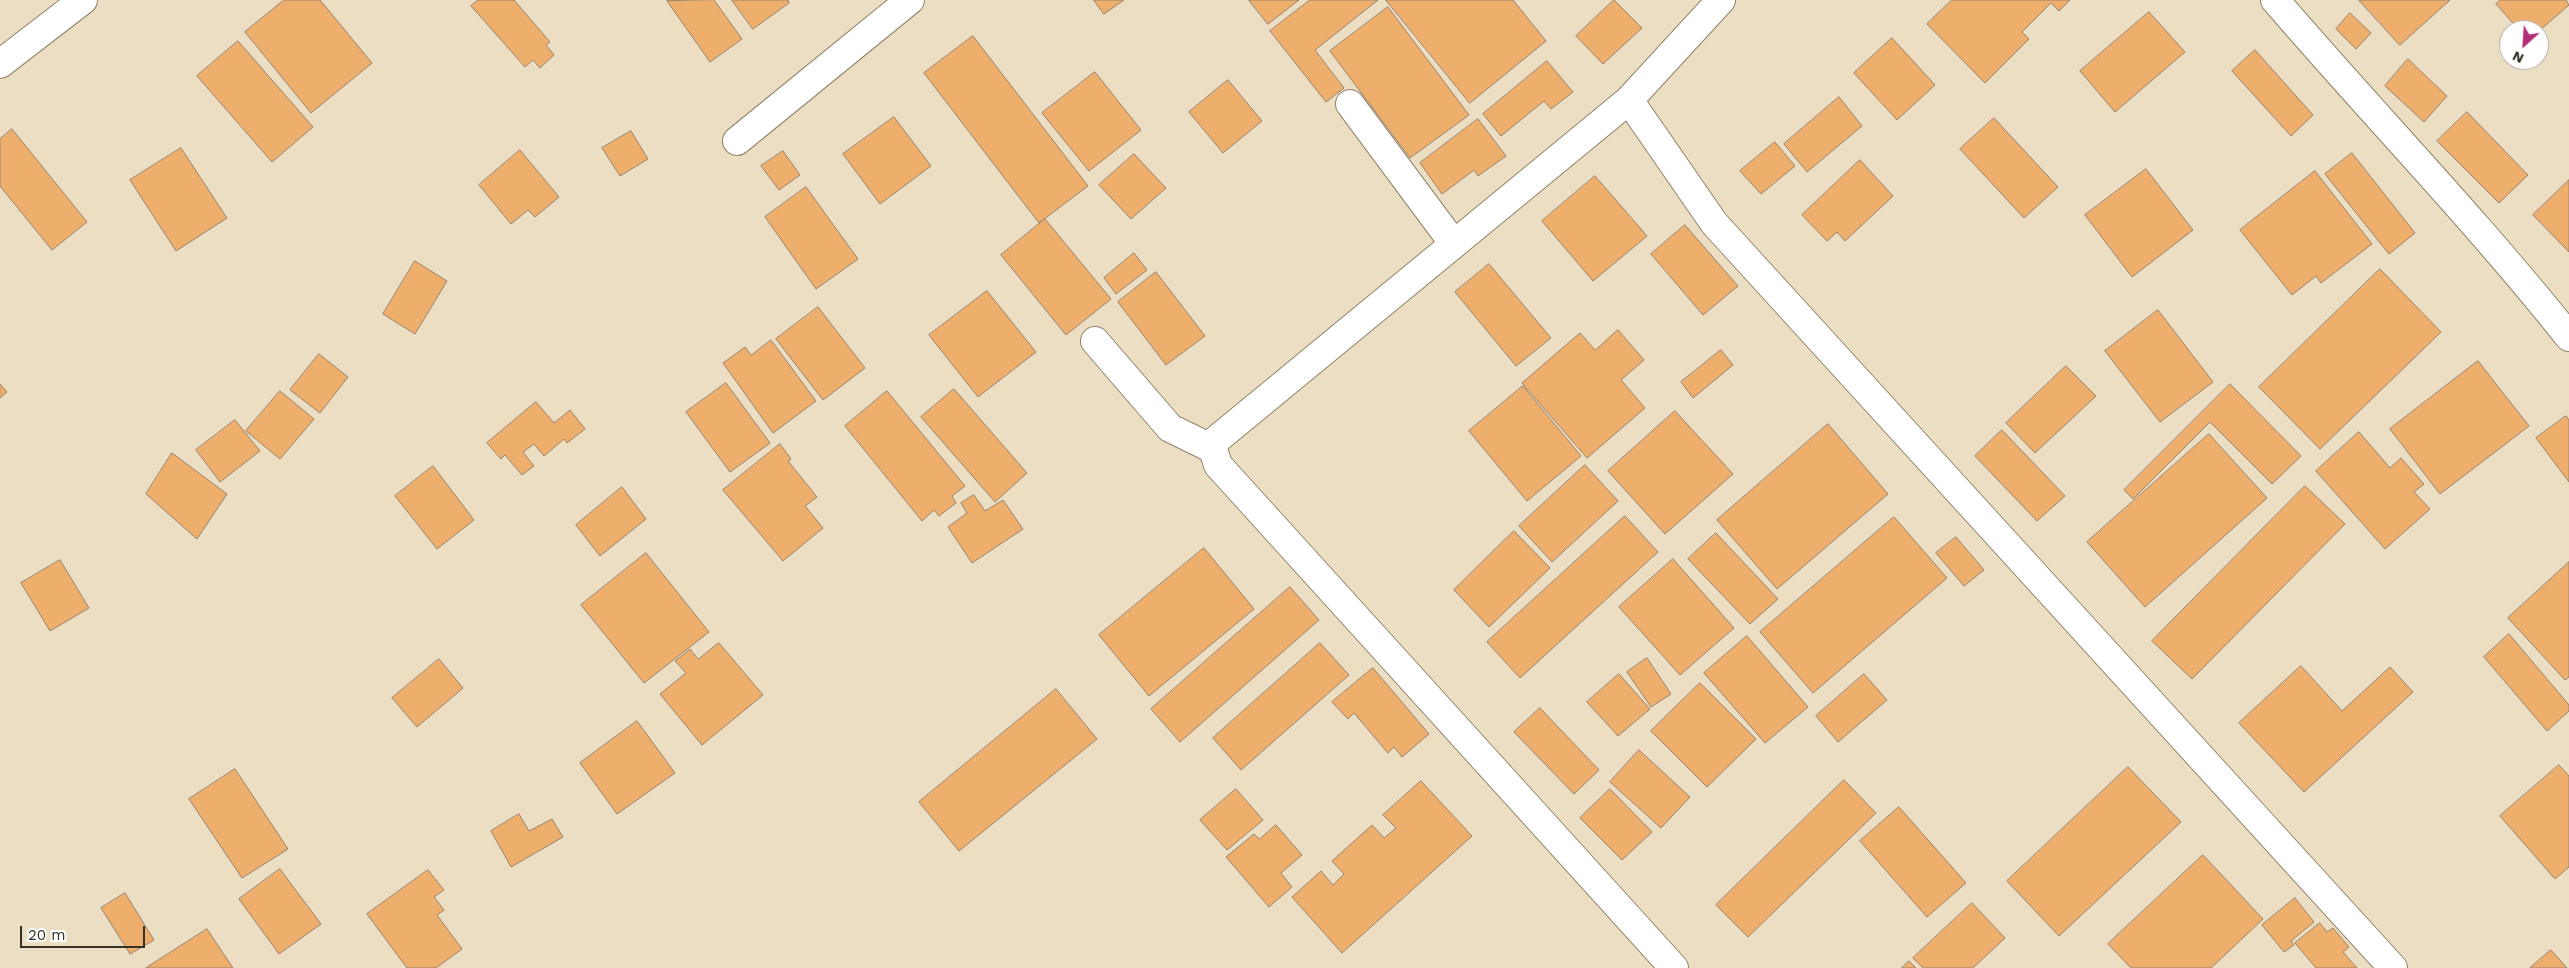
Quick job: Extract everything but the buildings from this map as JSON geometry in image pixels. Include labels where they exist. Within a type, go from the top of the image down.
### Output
[{"type":"street","points":[[0,64],[84,0]]},
{"type":"street","points":[[737,141],[910,0]]},
{"type":"street","points":[[1674,968],[1218,465],[1213,449],[1216,440],[1629,100],[1721,0]]},
{"type":"street","points":[[2275,0],[2342,79],[2512,266],[2568,335]]},
{"type":"street","points":[[1629,100],[1714,223],[2393,968]]},
{"type":"street","points":[[1350,104],[1454,244]]},
{"type":"street","points":[[1096,341],[1170,428],[1213,449]]}]
